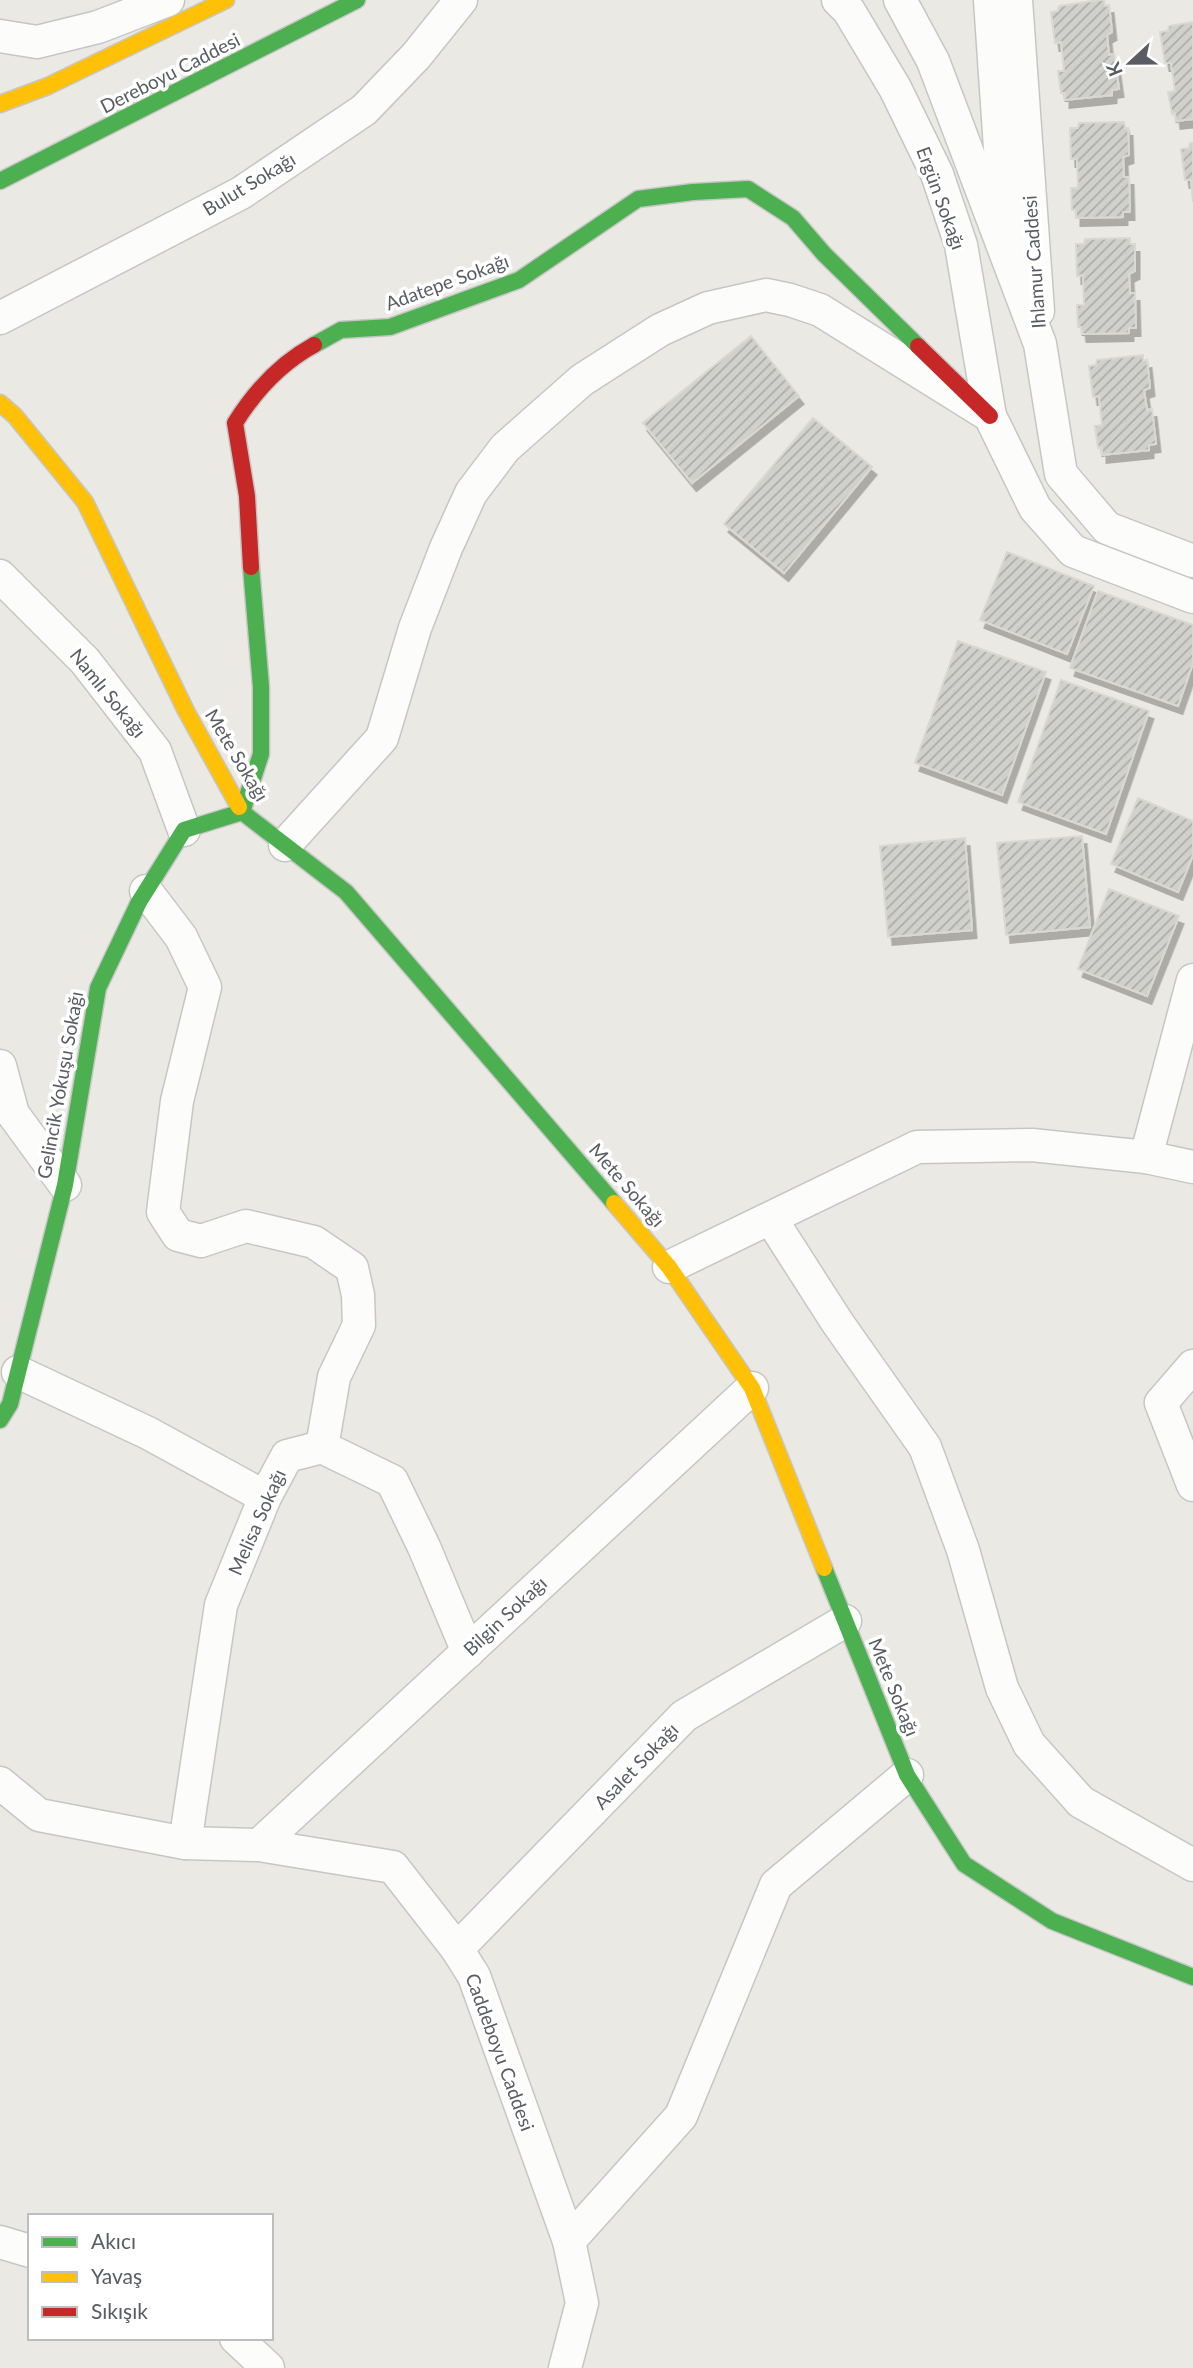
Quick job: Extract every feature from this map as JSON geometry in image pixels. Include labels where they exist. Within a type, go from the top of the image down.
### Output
[{"type":"main road","points":[[83,70],[187,0]]},
{"type":"main road","name":"Dereboyu Caddesi","points":[[0,104],[83,70],[226,0]]},
{"type":"main road","name":"Dereboyu Caddesi","points":[[0,181],[333,7],[357,0]]},
{"type":"main road","name":"Adatepe Sokağı","points":[[242,812],[261,754],[261,687],[247,496],[235,423],[251,397],[294,356],[341,330],[390,327],[519,280],[638,199],[748,189],[793,218],[824,254],[990,416]]},
{"type":"main road","name":"Mete Sokağı","points":[[0,403],[15,416],[85,502],[186,711],[242,812],[346,892],[669,1267],[752,1388],[907,1775],[964,1864],[1052,1922],[1193,1977]]},
{"type":"main road","points":[[184,830],[242,812]]},
{"type":"main road","name":"Gelincik Yokuşu Sokağı","points":[[0,1420],[10,1404],[65,1185],[98,988],[146,891],[184,830]]},
{"type":"street","points":[[0,36],[37,42],[98,27],[168,0]]},
{"type":"street","name":"Bulut Sokağı","points":[[0,318],[241,193],[364,110],[416,56],[461,0]]},
{"type":"street","name":"Ergün Sokağı","points":[[838,0],[849,11],[895,88],[937,174],[961,244],[990,416],[1035,509],[1073,551],[1193,597]]},
{"type":"street","points":[[900,0],[933,61],[1040,344],[1061,474],[1107,528],[1193,561]]},
{"type":"street","name":"Ihlamur Caddesi","points":[[990,0],[1002,178],[1040,344]]},
{"type":"street","name":"Ihlamur Caddesi","points":[[1016,0],[1040,344]]},
{"type":"street","points":[[285,845],[382,738],[415,628],[471,493],[505,448],[582,380],[660,330],[708,308],[766,295],[790,300],[820,310],[990,416]]},
{"type":"street","name":"Namlı Sokağı","points":[[0,576],[85,661],[155,751],[184,830]]},
{"type":"street","points":[[146,891],[181,937],[205,987],[177,1101],[163,1212],[178,1234],[201,1241],[246,1226],[314,1242],[352,1268],[358,1295],[359,1325],[334,1377],[322,1447],[392,1480],[468,1651]]},
{"type":"street","points":[[1146,1157],[1193,980]]},
{"type":"street","points":[[0,1066],[13,1114],[65,1185]]},
{"type":"street","points":[[669,1267],[917,1147],[1032,1145],[1146,1157],[1193,1167]]},
{"type":"street","points":[[771,1219],[837,1322],[925,1447],[963,1550],[1002,1688],[1028,1744],[1081,1802],[1193,1865]]},
{"type":"street","points":[[1193,1366],[1161,1403],[1193,1485]]},
{"type":"street","points":[[18,1372],[148,1433],[265,1497]]},
{"type":"street","name":"Bilgin Sokağı","points":[[258,1845],[752,1388]]},
{"type":"street","name":"Melisa Sokağı","points":[[185,1843],[221,1605],[265,1497],[287,1456],[322,1447]]},
{"type":"street","name":"Asalet Sokağı","points":[[457,1949],[684,1716],[845,1621]]},
{"type":"street","points":[[569,2241],[681,2116],[776,1885],[907,1775]]},
{"type":"street","name":"Caddeboyu Caddesi","points":[[0,1783],[38,1815],[185,1843],[258,1845],[393,1867],[457,1949],[474,1976],[569,2241],[582,2303],[565,2368]]},
{"type":"street","points":[[0,2242],[28,2250]]},
{"type":"street","points":[[238,2340],[268,2368]]},
{"type":"building","points":[[1104,0],[1105,6],[1109,5],[1112,32],[1107,35],[1109,55],[1114,54],[1119,89],[1112,90],[1112,95],[1065,100],[1065,93],[1061,93],[1058,71],[1064,71],[1061,42],[1055,43],[1051,12],[1058,11],[1059,6]]},
{"type":"building","points":[[1193,22],[1193,119],[1176,121],[1168,92],[1175,91],[1171,63],[1165,63],[1160,32],[1168,31],[1169,26]]},
{"type":"building","points":[[1124,122],[1125,128],[1128,128],[1129,155],[1123,157],[1124,177],[1129,177],[1130,212],[1123,212],[1123,217],[1076,218],[1076,210],[1072,210],[1071,188],[1078,188],[1077,159],[1071,159],[1070,128],[1078,128],[1079,123]]},
{"type":"building","points":[[1190,143],[1193,143],[1193,202],[1191,180],[1185,180],[1181,149],[1189,148]]},
{"type":"building","points":[[1130,238],[1130,244],[1135,244],[1135,271],[1129,274],[1130,293],[1135,293],[1136,328],[1129,328],[1129,333],[1082,334],[1081,327],[1078,327],[1077,305],[1084,305],[1083,275],[1077,276],[1076,244],[1084,244],[1085,239]]},
{"type":"building","points":[[751,336],[799,396],[692,483],[643,423]]},
{"type":"building","points":[[1143,355],[1143,361],[1147,360],[1150,388],[1144,390],[1147,410],[1152,409],[1156,444],[1149,445],[1149,450],[1102,455],[1102,447],[1098,448],[1095,426],[1102,425],[1099,396],[1093,397],[1089,366],[1096,365],[1097,360]]},
{"type":"building","points":[[813,418],[872,467],[784,573],[724,524]]},
{"type":"building","points":[[1007,552],[1094,586],[1067,654],[980,620]]},
{"type":"building","points":[[1098,591],[1193,625],[1193,663],[1178,706],[1070,668]]},
{"type":"building","points":[[958,641],[1046,672],[1002,795],[915,763]]},
{"type":"building","points":[[1061,680],[1149,711],[1106,834],[1018,802]]},
{"type":"building","points":[[1138,798],[1193,821],[1193,855],[1178,892],[1111,864]]},
{"type":"building","points":[[1082,836],[1090,927],[1006,935],[997,843]]},
{"type":"building","points":[[965,838],[972,930],[888,937],[880,846]]},
{"type":"building","points":[[1109,889],[1179,916],[1147,996],[1078,969]]},
{"type":"traffic: fast","points":[[0,181],[357,0]]},
{"type":"traffic: fast","points":[[314,345],[341,330],[390,327],[519,280],[638,199],[748,189],[793,218],[824,254],[918,346]]},
{"type":"traffic: fast","points":[[0,1420],[10,1404],[65,1185],[98,988],[139,902],[184,830],[242,812],[261,754],[261,687],[251,567]]},
{"type":"traffic: fast","points":[[239,807],[346,892],[614,1203]]},
{"type":"traffic: fast","points":[[824,1568],[907,1775],[964,1864],[1052,1921],[1193,1977]]},
{"type":"traffic: slow","points":[[0,104],[48,86],[226,0]]},
{"type":"traffic: slow","points":[[0,403],[15,416],[85,502],[186,711],[239,807]]},
{"type":"traffic: slow","points":[[614,1203],[669,1267],[752,1388],[824,1568]]},
{"type":"traffic: jam","points":[[251,567],[247,496],[235,423],[270,379],[291,360],[314,345]]},
{"type":"traffic: jam","points":[[918,346],[990,416]]}]
